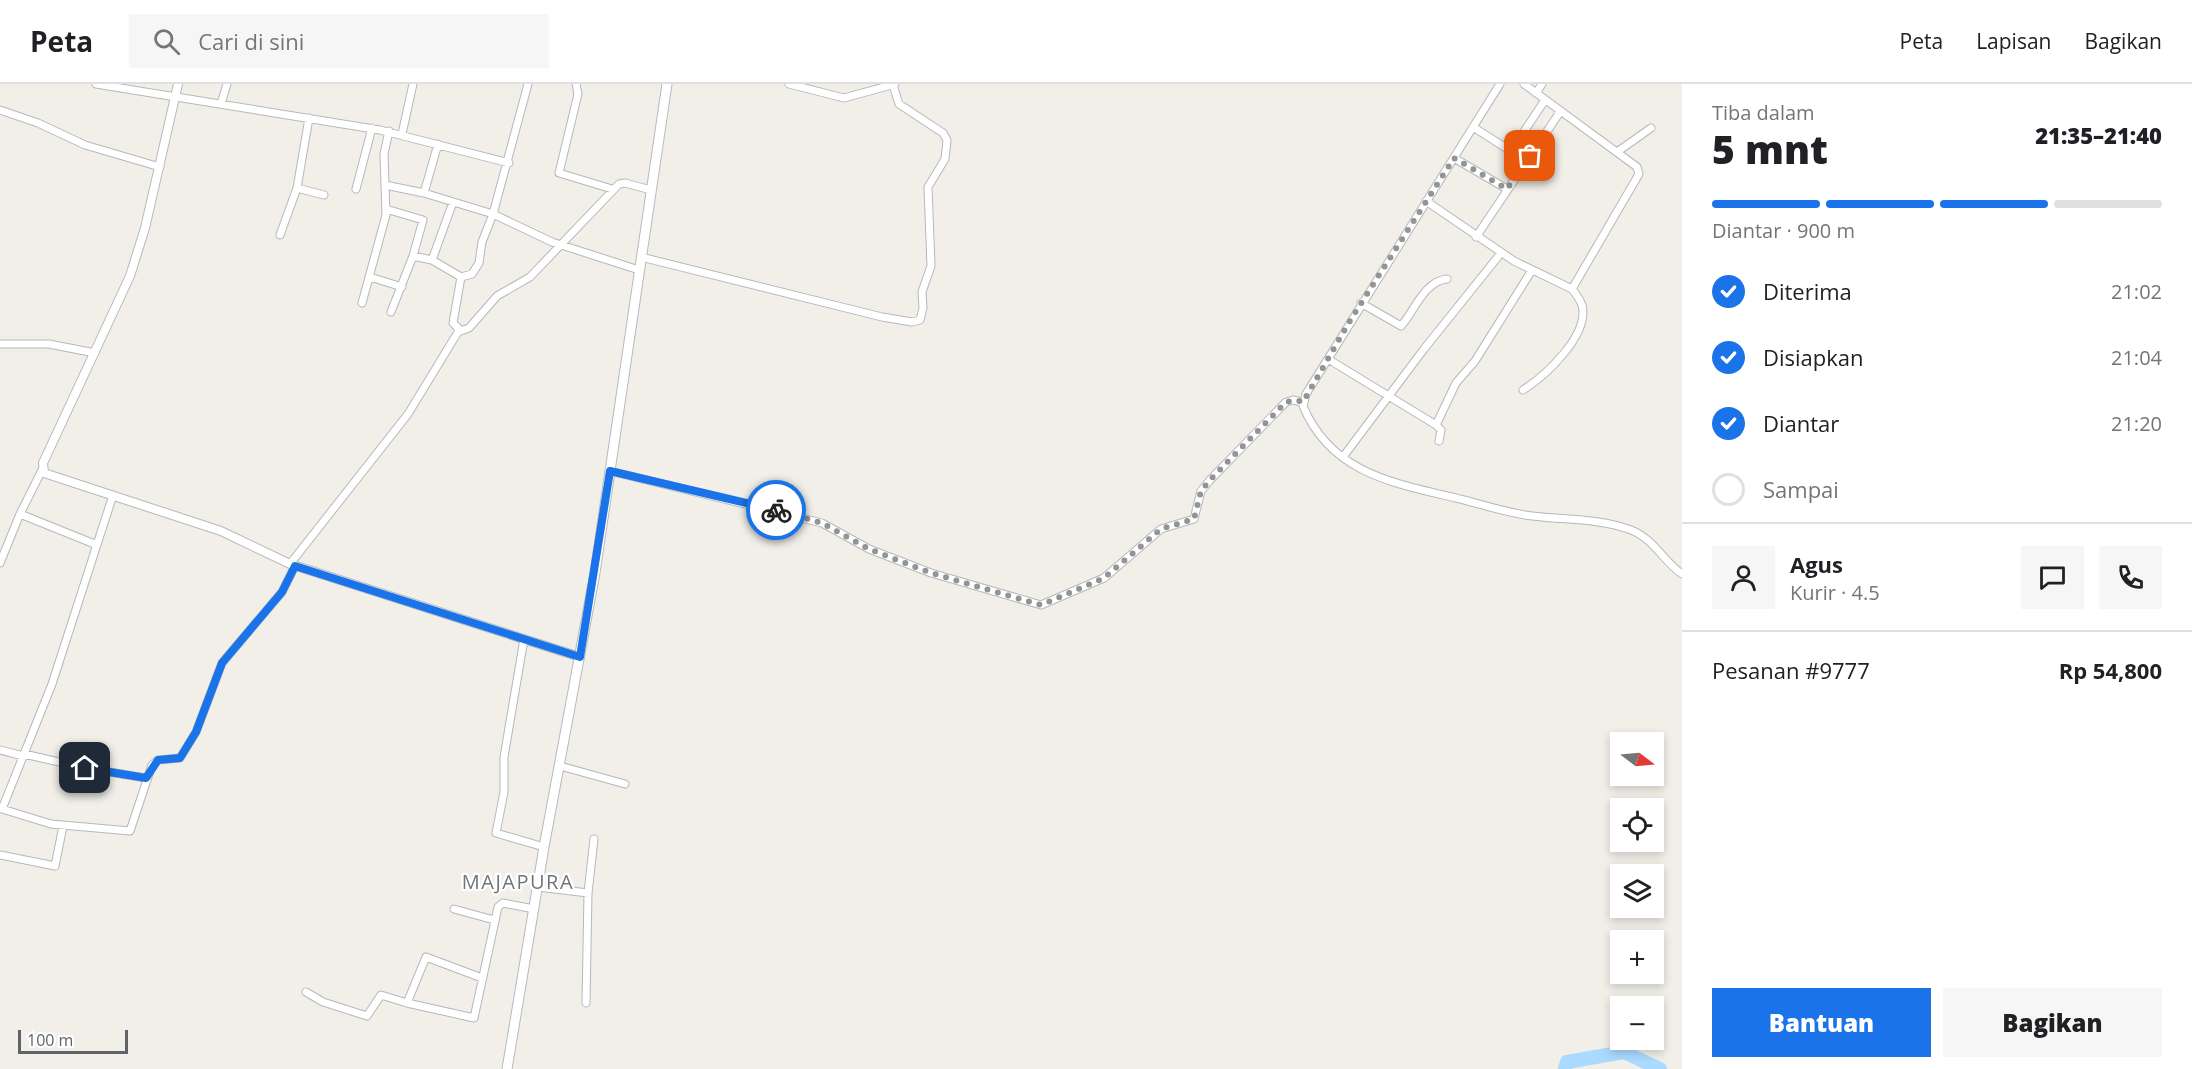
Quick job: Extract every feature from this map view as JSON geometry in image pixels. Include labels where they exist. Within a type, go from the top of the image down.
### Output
[{"type":"main road","points":[[507,1069],[544,847],[580,657],[667,84]]},
{"type":"street","points":[[96,84],[389,131],[509,164]]},
{"type":"street","points":[[0,563],[2,549],[42,470],[130,276],[160,167],[178,84]]},
{"type":"street","points":[[221,104],[227,84]]},
{"type":"street","points":[[402,134],[413,84]]},
{"type":"street","points":[[413,256],[432,260],[461,277],[467,277],[475,270],[481,256],[482,242],[509,164],[528,84]]},
{"type":"street","points":[[576,84],[578,94],[559,173],[612,189]]},
{"type":"street","points":[[641,257],[882,317],[912,322],[920,320],[923,308],[922,292],[931,266],[928,188],[945,159],[947,140],[943,133],[899,104],[894,84],[844,98],[789,84]]},
{"type":"street","points":[[1303,402],[1361,303],[1500,84]]},
{"type":"street","points":[[1524,84],[1636,167],[1638,178],[1572,289]]},
{"type":"street","points":[[1536,93],[1542,84]]},
{"type":"street","points":[[1473,127],[1506,148],[1515,146],[1545,100]]},
{"type":"street","points":[[0,110],[23,117],[85,145],[160,167]]},
{"type":"street","points":[[1476,237],[1560,112]]},
{"type":"street","points":[[280,235],[297,188],[309,118]]},
{"type":"street","points":[[356,189],[372,128]]},
{"type":"street","points":[[1617,152],[1651,128]]},
{"type":"street","points":[[362,303],[386,208],[384,154],[389,131]]},
{"type":"street","points":[[424,193],[438,144]]},
{"type":"street","points":[[1515,146],[1530,156]]},
{"type":"street","points":[[1454,158],[1507,189]]},
{"type":"street","points":[[112,495],[52,684],[1,812],[63,826],[130,831],[146,778],[158,760],[180,758],[196,732],[222,663],[282,592],[293,565],[408,414],[461,331],[469,328],[497,297],[530,277],[612,189],[625,183],[651,190]]},
{"type":"street","points":[[385,185],[424,193],[493,214],[561,244],[639,270]]},
{"type":"street","points":[[297,188],[324,195]]},
{"type":"street","points":[[1426,201],[1502,253],[1572,289],[1582,307],[1577,334],[1551,367],[1523,390]]},
{"type":"street","points":[[432,260],[453,202]]},
{"type":"street","points":[[386,208],[423,220],[413,256],[391,312]]},
{"type":"street","points":[[1343,458],[1387,398],[1502,253]]},
{"type":"street","points":[[1436,425],[1456,383],[1475,361],[1532,270]]},
{"type":"street","points":[[461,277],[453,323],[461,331]]},
{"type":"street","points":[[370,278],[402,287]]},
{"type":"street","points":[[1361,303],[1401,326],[1432,286],[1440,280],[1447,279]]},
{"type":"street","points":[[0,344],[42,343],[94,353]]},
{"type":"street","points":[[1328,359],[1387,398],[1436,425],[1441,430],[1439,441]]},
{"type":"street","points":[[610,471],[822,523],[869,549],[931,573],[1041,605],[1104,578],[1161,529],[1194,519],[1201,491],[1210,480],[1286,402],[1296,400],[1303,402],[1316,431],[1343,458],[1366,473],[1419,490],[1522,514],[1589,520],[1632,530],[1652,542],[1682,574]]},
{"type":"street","points":[[42,470],[49,477],[221,531],[293,565],[580,657]]},
{"type":"street","points":[[20,514],[97,545]]},
{"type":"street","points":[[524,639],[504,758],[504,792],[496,833],[544,847]]},
{"type":"street","points":[[0,750],[146,778]]},
{"type":"street","points":[[560,766],[625,784]]},
{"type":"street","points":[[0,855],[56,866],[63,826]]},
{"type":"street","points":[[586,1003],[588,893],[594,838]]},
{"type":"street","points":[[538,888],[588,893]]},
{"type":"street","points":[[306,992],[323,1002],[364,1016],[369,1014],[381,996],[474,1018],[498,907],[503,903],[534,909]]},
{"type":"street","points":[[454,909],[495,920]]},
{"type":"street","points":[[407,1003],[426,957],[482,978]]},
{"type":"waterway","points":[[1565,1069],[1567,1062],[1624,1052],[1660,1069]]},
{"type":"way so far","points":[[776,510],[822,523],[869,549],[931,573],[1008,597],[1041,605],[1087,586],[1104,578],[1122,565],[1161,529],[1194,519],[1201,491],[1210,480],[1286,402],[1296,400],[1303,402],[1371,286],[1454,158],[1507,189],[1530,156]]},
{"type":"district","name":"MAJAPURA","points":[[518,882]]},
{"type":"route","points":[[85,768],[146,778],[152,765],[158,760],[178,760],[196,732],[211,686],[222,663],[287,586],[295,566],[580,657],[610,471],[776,510]]}]
